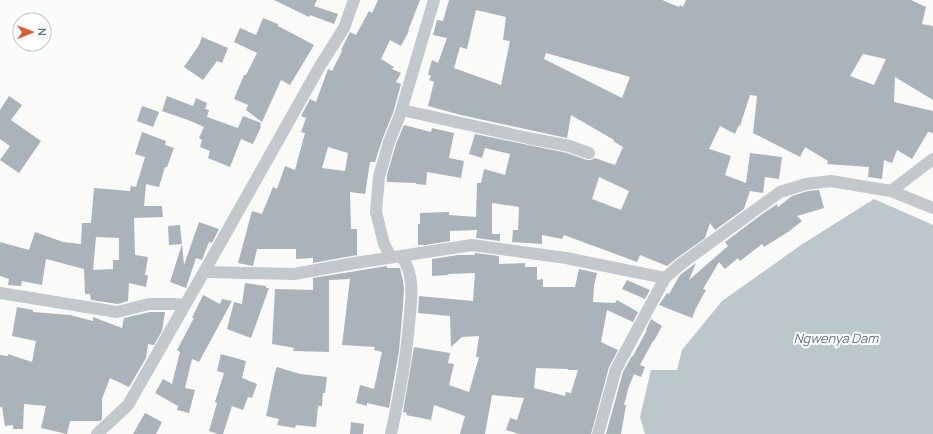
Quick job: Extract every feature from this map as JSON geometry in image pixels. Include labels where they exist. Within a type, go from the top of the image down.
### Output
[{"type":"street","points":[[97,434],[128,405],[320,66],[344,28],[354,0]]},
{"type":"street","points":[[391,434],[404,367],[412,297],[410,275],[406,262],[396,256],[384,244],[376,212],[378,184],[389,142],[402,110],[434,0]]},
{"type":"street","points":[[402,110],[569,146],[589,153]]},
{"type":"street","points":[[891,191],[933,159]]},
{"type":"street","points":[[598,434],[616,370],[665,278],[681,264],[780,192],[806,184],[831,181],[891,191],[933,208]]},
{"type":"street","points":[[204,272],[294,274],[396,256],[472,245],[566,258],[665,278]]},
{"type":"street","points":[[0,293],[117,312],[150,304],[184,305]]},
{"type":"water","name":"Ngwenya Dam","points":[[874,199],[933,225],[933,434],[645,434],[640,417],[651,370],[677,370],[682,350],[722,301],[801,245]]},
{"type":"building","points":[[274,0],[317,0],[314,6],[338,14],[334,24],[310,15],[309,17]]},
{"type":"building","points":[[378,0],[420,0],[409,31],[401,46],[390,40],[381,59],[394,67],[392,69],[401,73],[396,82],[401,84],[393,113],[375,162],[370,162],[365,194],[350,192],[351,229],[357,229],[357,255],[313,263],[313,258],[296,259],[296,249],[257,249],[253,266],[238,263],[252,211],[262,214],[273,187],[277,189],[285,166],[295,170],[305,133],[301,132],[306,118],[301,116],[310,99],[316,102],[328,69],[332,71],[350,32],[356,35],[369,11],[372,13]],"holes":[[[328,147],[348,153],[345,171],[322,168]]]},
{"type":"building","points":[[449,0],[662,0],[679,7],[680,5],[683,7],[686,0],[911,0],[926,7],[922,24],[933,26],[933,100],[895,77],[894,102],[933,111],[933,133],[928,132],[912,159],[897,150],[892,163],[884,160],[882,179],[868,177],[869,167],[827,164],[828,161],[805,147],[800,157],[753,133],[757,96],[750,95],[740,126],[739,125],[735,134],[720,126],[709,149],[731,156],[725,175],[746,183],[750,153],[782,157],[779,179],[765,177],[763,193],[750,191],[744,209],[715,230],[710,223],[705,238],[667,266],[640,255],[637,262],[564,235],[562,239],[542,235],[542,244],[512,242],[513,230],[518,230],[519,207],[492,203],[492,234],[500,234],[500,241],[476,238],[477,230],[450,231],[450,241],[418,245],[418,224],[420,224],[420,213],[449,212],[449,215],[476,217],[477,183],[481,183],[484,169],[505,175],[510,154],[485,148],[482,158],[469,154],[475,134],[567,153],[587,160],[595,158],[615,165],[623,147],[613,141],[614,140],[571,115],[567,138],[461,115],[428,106],[434,82],[429,80],[431,76],[428,74],[432,60],[438,63],[447,38],[433,35],[437,20],[443,21]],"holes":[[[476,10],[506,17],[503,40],[510,41],[501,85],[454,68],[460,47],[467,49]],[[546,53],[630,77],[622,98],[544,59]],[[863,54],[886,59],[874,85],[850,76]],[[599,177],[629,191],[621,210],[592,199]]]},
{"type":"building","points":[[263,18],[278,24],[278,26],[314,45],[290,85],[281,80],[262,122],[246,110],[248,105],[234,99],[244,75],[246,75],[257,53],[234,42],[240,28],[256,35]]},
{"type":"building","points":[[202,37],[228,48],[222,63],[217,61],[203,80],[184,67],[199,45]]},
{"type":"building","points":[[9,96],[22,105],[11,120],[41,141],[19,173],[0,160],[10,146],[0,139],[0,110]]},
{"type":"building","points":[[167,96],[193,106],[196,98],[207,103],[205,109],[209,110],[207,117],[238,128],[243,116],[261,123],[261,127],[253,144],[241,139],[230,167],[208,158],[210,151],[200,147],[202,140],[199,138],[204,127],[162,111]]},
{"type":"building","points":[[142,106],[159,112],[153,127],[137,121]]},
{"type":"building","points":[[404,125],[431,132],[432,128],[454,133],[449,158],[464,161],[461,178],[427,172],[426,185],[416,183],[387,182],[387,175],[396,144]]},
{"type":"building","points":[[142,132],[166,141],[165,145],[174,148],[167,167],[165,167],[159,187],[146,184],[144,206],[162,206],[163,217],[134,218],[135,255],[148,257],[145,275],[148,275],[146,287],[129,283],[128,301],[118,304],[91,300],[90,294],[85,294],[84,269],[46,259],[42,285],[22,281],[21,286],[8,285],[9,279],[0,276],[0,242],[29,250],[35,232],[63,242],[81,244],[82,223],[91,223],[94,188],[130,191],[131,186],[136,187],[145,157],[135,154]],"holes":[[[96,237],[119,238],[119,260],[113,260],[113,269],[93,270]]]},
{"type":"building","points":[[819,190],[824,208],[797,216],[802,221],[788,232],[764,247],[762,244],[740,261],[738,258],[725,269],[719,262],[703,289],[706,290],[692,318],[659,305],[667,293],[669,294],[680,275],[696,263],[689,280],[728,246],[725,242],[761,215],[777,204],[778,207],[792,196],[808,191]]},
{"type":"building","points":[[199,222],[219,229],[212,243],[209,242],[202,260],[196,258],[186,288],[170,282],[182,244],[184,265]]},
{"type":"building","points":[[180,225],[182,244],[169,245],[168,226]]},
{"type":"building","points":[[475,253],[499,256],[499,264],[525,263],[525,267],[537,267],[537,280],[543,279],[543,287],[575,287],[579,269],[597,273],[593,302],[615,303],[617,300],[638,312],[633,322],[607,310],[601,342],[618,350],[609,367],[591,434],[519,434],[506,430],[510,418],[517,420],[524,398],[492,395],[485,434],[460,434],[465,416],[434,405],[431,420],[406,415],[407,413],[403,412],[414,347],[450,353],[448,363],[454,364],[449,385],[469,392],[479,357],[476,357],[479,336],[462,337],[451,347],[450,316],[418,313],[419,296],[473,301],[475,273],[432,276],[432,259],[458,255],[475,255]],"holes":[[[536,368],[578,370],[571,393],[566,392],[565,396],[534,388]]]},
{"type":"building","points":[[387,266],[387,268],[400,268],[404,289],[399,351],[389,408],[367,403],[367,406],[356,403],[360,385],[374,389],[382,352],[374,350],[375,347],[342,345],[350,279],[329,280],[329,352],[293,351],[294,348],[272,344],[275,289],[313,290],[313,278]]},
{"type":"building","points":[[627,280],[650,290],[645,299],[622,289]]},
{"type":"building","points":[[245,283],[266,286],[266,288],[269,288],[251,338],[227,329],[234,302],[242,304]]},
{"type":"building","points":[[203,295],[220,304],[222,299],[232,301],[199,362],[192,359],[185,388],[195,390],[189,413],[177,410],[178,406],[155,393],[163,379],[172,384],[180,352],[177,350],[194,318],[192,318]]},
{"type":"building","points":[[17,307],[33,310],[33,312],[70,315],[93,321],[93,317],[122,328],[124,318],[150,312],[165,312],[162,331],[154,345],[148,344],[146,358],[129,387],[110,378],[102,399],[102,419],[100,421],[70,421],[67,434],[41,428],[46,406],[24,404],[23,429],[13,429],[13,425],[5,426],[2,407],[0,407],[0,355],[8,356],[8,354],[32,362],[36,341],[12,336]]},
{"type":"building","points":[[651,319],[662,326],[640,365],[645,367],[641,377],[634,374],[629,386],[624,405],[626,405],[621,434],[606,434],[623,372],[647,330]]},
{"type":"building","points":[[221,354],[246,361],[242,378],[257,384],[252,398],[248,397],[243,410],[232,406],[223,434],[218,434],[209,431],[217,403],[215,402],[224,373],[217,371]]},
{"type":"building","points":[[277,367],[300,374],[327,377],[325,393],[323,393],[322,406],[318,406],[316,427],[296,425],[295,428],[277,425],[279,419],[266,416]]},
{"type":"building","points":[[145,413],[162,422],[156,434],[133,434]]},
{"type":"building","points":[[351,422],[364,424],[363,434],[350,434]]}]
